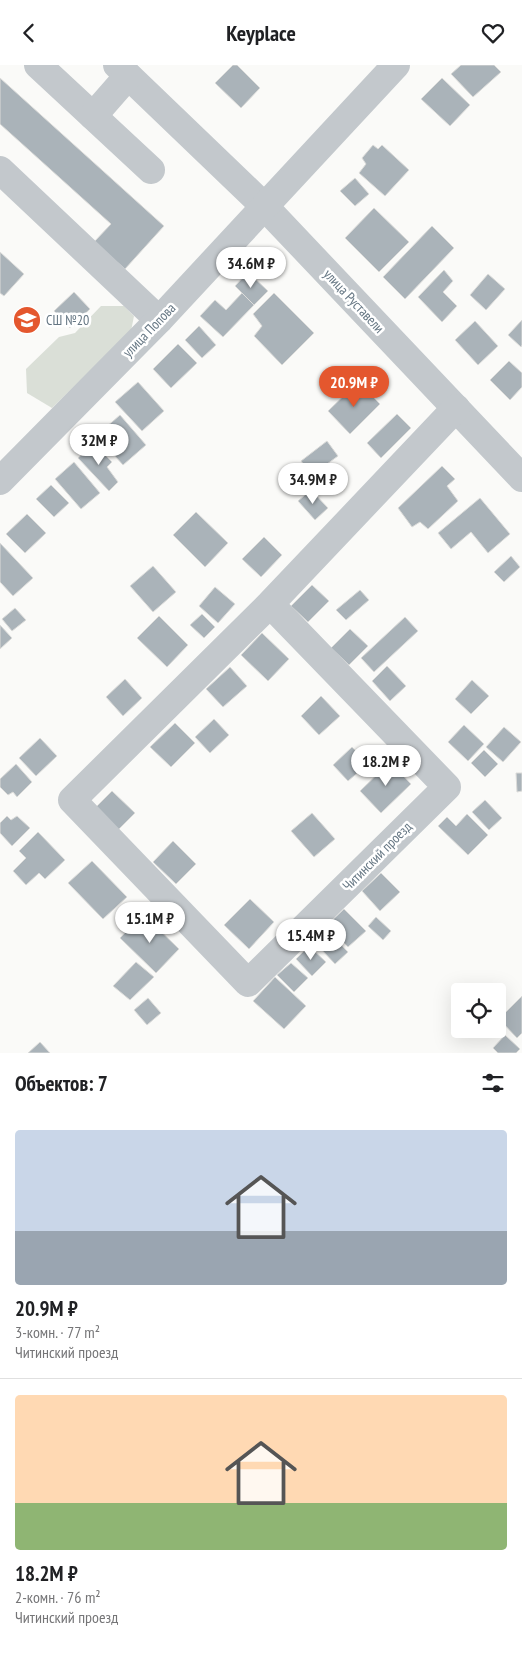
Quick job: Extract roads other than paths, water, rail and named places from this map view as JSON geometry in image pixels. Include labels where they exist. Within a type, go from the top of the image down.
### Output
[{"type":"street","points":[[38,65],[151,170]]},
{"type":"street","name":"улица Попова","points":[[0,481],[159,321],[396,65]]},
{"type":"street","points":[[93,116],[123,70]]},
{"type":"street","name":"улица Руставели","points":[[123,70],[265,207],[522,478]]},
{"type":"street","points":[[0,170],[159,321]]},
{"type":"street","name":"Читинский проезд","points":[[270,604],[447,787],[248,983],[72,800],[270,604],[456,408]]},
{"type":"place","name":"СШ №20","points":[[27,320]]}]
